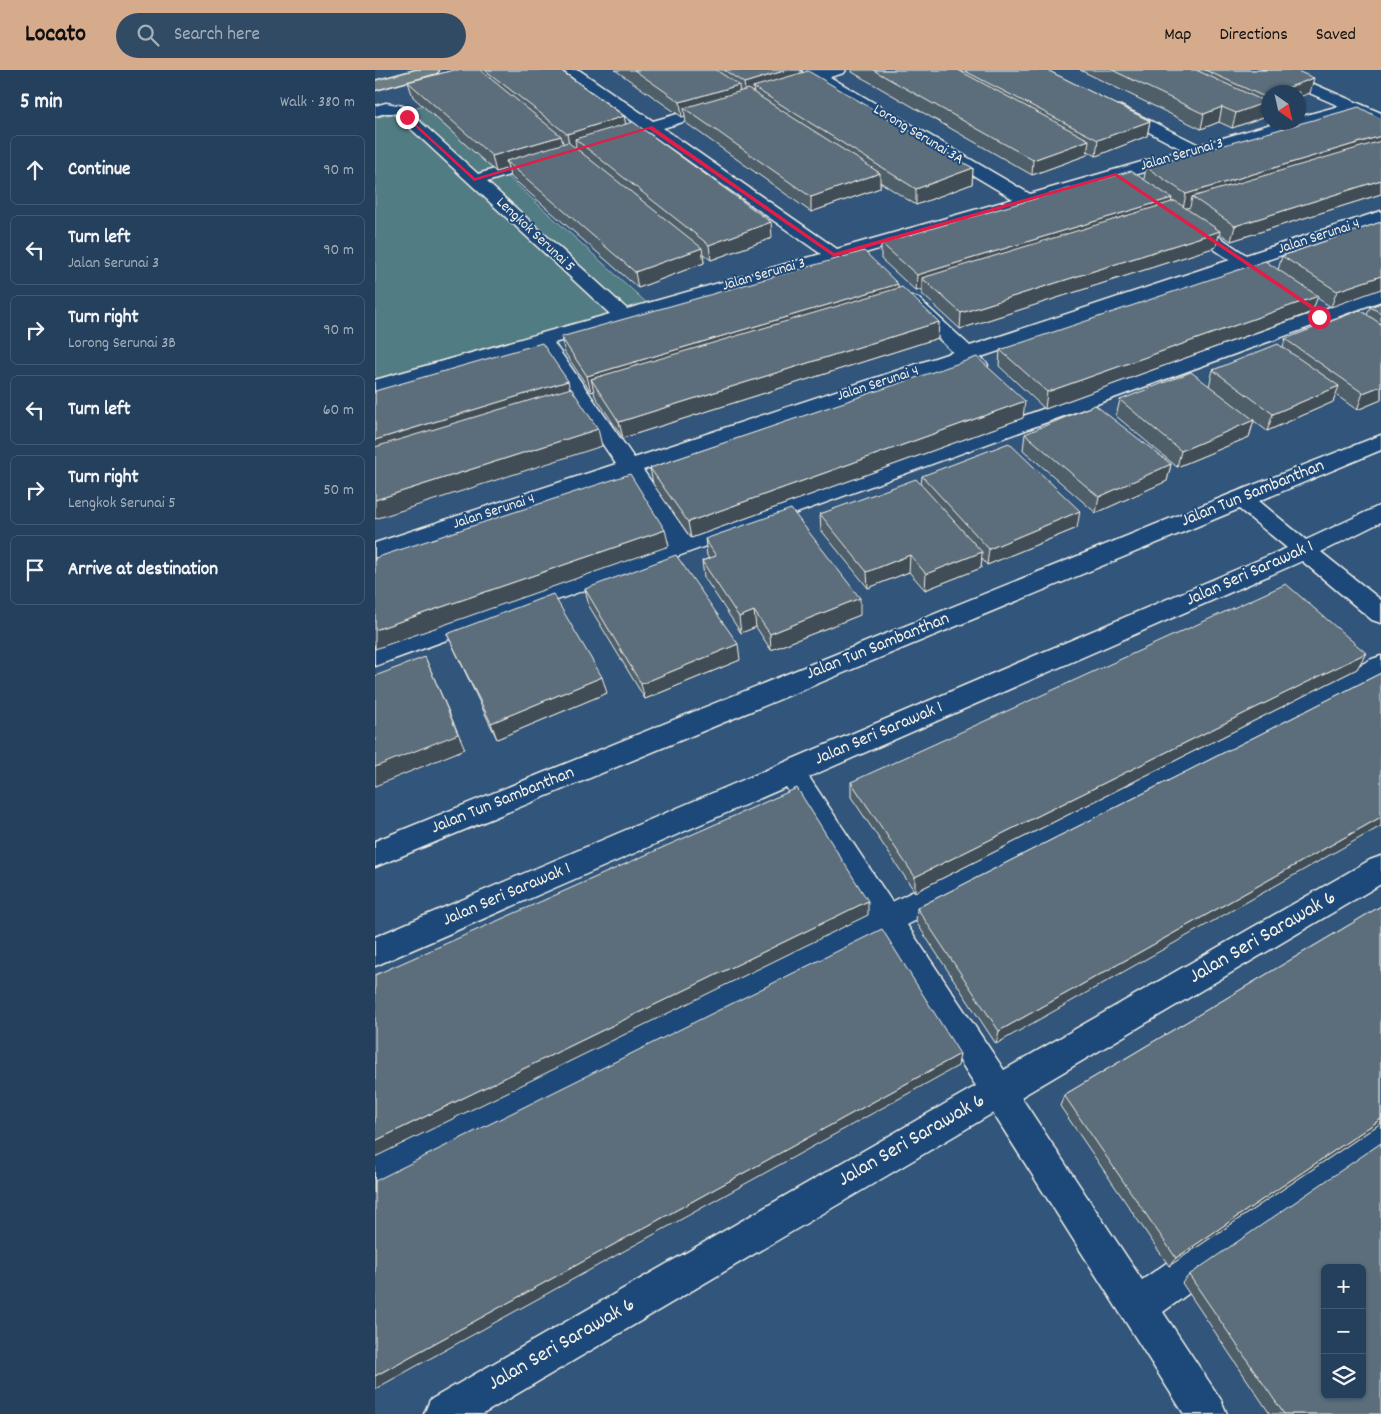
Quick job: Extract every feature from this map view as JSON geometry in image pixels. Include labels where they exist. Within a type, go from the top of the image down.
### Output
[{"type":"main road","points":[[379,84],[432,70]]},
{"type":"street","points":[[569,70],[834,255]]},
{"type":"street","points":[[762,93],[813,73],[839,70]]},
{"type":"street","points":[[1269,70],[1381,119]]},
{"type":"street","name":"Lorong Serunai 3A","points":[[813,73],[1028,200]]},
{"type":"street","points":[[595,144],[734,102]]},
{"type":"street","points":[[1101,102],[1198,151]]},
{"type":"street","name":"Jalan Serunai 3","points":[[1306,120],[1352,107]]},
{"type":"street","name":"Lengkok Serunai 5","points":[[375,111],[386,108],[398,109],[623,316]]},
{"type":"street","name":"Jalan Serunai 3","points":[[375,386],[542,340],[834,255],[862,256],[1028,200],[1270,130]]},
{"type":"street","points":[[474,180],[558,155]]},
{"type":"street","points":[[1116,174],[1132,185]]},
{"type":"street","points":[[1172,212],[1269,278]]},
{"type":"street","name":"Jalan Serunai 4","points":[[375,552],[1381,216]]},
{"type":"street","points":[[897,289],[995,380]]},
{"type":"street","points":[[375,656],[684,546],[1029,413],[1316,310],[1381,295]]},
{"type":"street","points":[[542,340],[684,546]]},
{"type":"street","name":"Jalan Tun Sambanthan","points":[[375,854],[1381,442]]},
{"type":"street","points":[[1241,498],[1381,614]]},
{"type":"street","name":"Jalan Seri Sarawak 1","points":[[375,952],[1305,550],[1381,513]]},
{"type":"street","points":[[375,1174],[887,920],[1381,666]]},
{"type":"street","points":[[791,772],[1207,1414]]},
{"type":"street","name":"Jalan Seri Sarawak 6","points":[[444,1414],[1381,869]]},
{"type":"street","points":[[1137,1306],[1381,1134]]},
{"type":"green space","points":[[428,104],[649,305],[378,379],[375,375],[375,118]]},
{"type":"building","points":[[454,70],[480,70],[561,136],[492,156],[408,82]]},
{"type":"building","points":[[485,70],[560,70],[624,116],[567,134]]},
{"type":"building","points":[[634,70],[716,70],[739,85],[680,102]]},
{"type":"building","points":[[724,70],[787,70],[744,83]]},
{"type":"building","points":[[873,70],[958,70],[1089,140],[1033,160]]},
{"type":"building","points":[[963,70],[1047,70],[1150,121],[1098,140]]},
{"type":"building","points":[[1112,70],[1196,70],[1261,100],[1261,104],[1236,113],[1222,107],[1204,114]]},
{"type":"building","points":[[1205,70],[1295,70],[1314,78],[1295,85],[1261,85],[1261,95]]},
{"type":"building","points":[[808,71],[973,168],[916,189],[753,87]]},
{"type":"building","points":[[748,89],[880,173],[811,197],[684,108]]},
{"type":"building","points":[[1359,107],[1381,119],[1381,136],[1186,194],[1146,167],[1277,130],[1306,130],[1306,122]]},
{"type":"building","points":[[633,122],[771,222],[709,245],[575,139]]},
{"type":"building","points":[[1381,141],[1381,180],[1235,226],[1192,197]]},
{"type":"building","points":[[568,142],[702,248],[635,272],[506,161]]},
{"type":"building","points":[[1131,171],[1172,198],[917,275],[881,243]]},
{"type":"building","points":[[1175,201],[1220,231],[961,313],[922,278]]},
{"type":"building","points":[[1381,222],[1381,276],[1337,291],[1282,256]]},
{"type":"building","points":[[864,251],[898,284],[587,376],[561,337]]},
{"type":"building","points":[[1265,261],[1318,296],[1047,392],[1000,350]]},
{"type":"building","points":[[902,287],[939,322],[619,422],[591,379]]},
{"type":"building","points":[[1381,303],[1381,313],[1370,307]]},
{"type":"building","points":[[1360,310],[1381,324],[1381,386],[1363,393],[1285,339]]},
{"type":"building","points":[[542,343],[568,381],[375,440],[375,391]]},
{"type":"building","points":[[1278,344],[1339,386],[1273,414],[1213,370]]},
{"type":"building","points":[[977,357],[1025,401],[688,522],[650,468]]},
{"type":"building","points":[[1191,372],[1254,420],[1181,451],[1120,400]]},
{"type":"building","points":[[571,388],[598,429],[375,500],[375,447]]},
{"type":"building","points":[[1095,405],[1171,464],[1099,497],[1025,434]]},
{"type":"building","points":[[1009,443],[1080,511],[989,549],[922,476]]},
{"type":"building","points":[[630,474],[665,530],[375,630],[375,558]]},
{"type":"building","points":[[916,479],[982,552],[926,574],[910,555],[867,572],[820,514]]},
{"type":"building","points":[[791,509],[860,598],[770,634],[754,611],[739,617],[702,561],[716,556],[705,539]]},
{"type":"building","points":[[676,555],[738,644],[641,684],[585,589]]},
{"type":"building","points":[[1286,584],[1366,653],[915,877],[851,782]]},
{"type":"building","points":[[553,594],[602,677],[491,723],[447,634]]},
{"type":"building","points":[[425,657],[458,734],[375,767],[375,676]]},
{"type":"building","points":[[1381,673],[1381,817],[999,1031],[917,908]]},
{"type":"building","points":[[797,788],[868,901],[375,1141],[375,975]]},
{"type":"building","points":[[1381,906],[1381,1119],[1176,1258],[1064,1095]]},
{"type":"building","points":[[882,929],[960,1054],[375,1376],[375,1181]]},
{"type":"building","points":[[1381,1143],[1381,1414],[1284,1414],[1189,1275]]},
{"type":"route","points":[[407,117],[474,180],[650,127],[834,255],[1116,174],[1324,315],[1319,317]]}]
